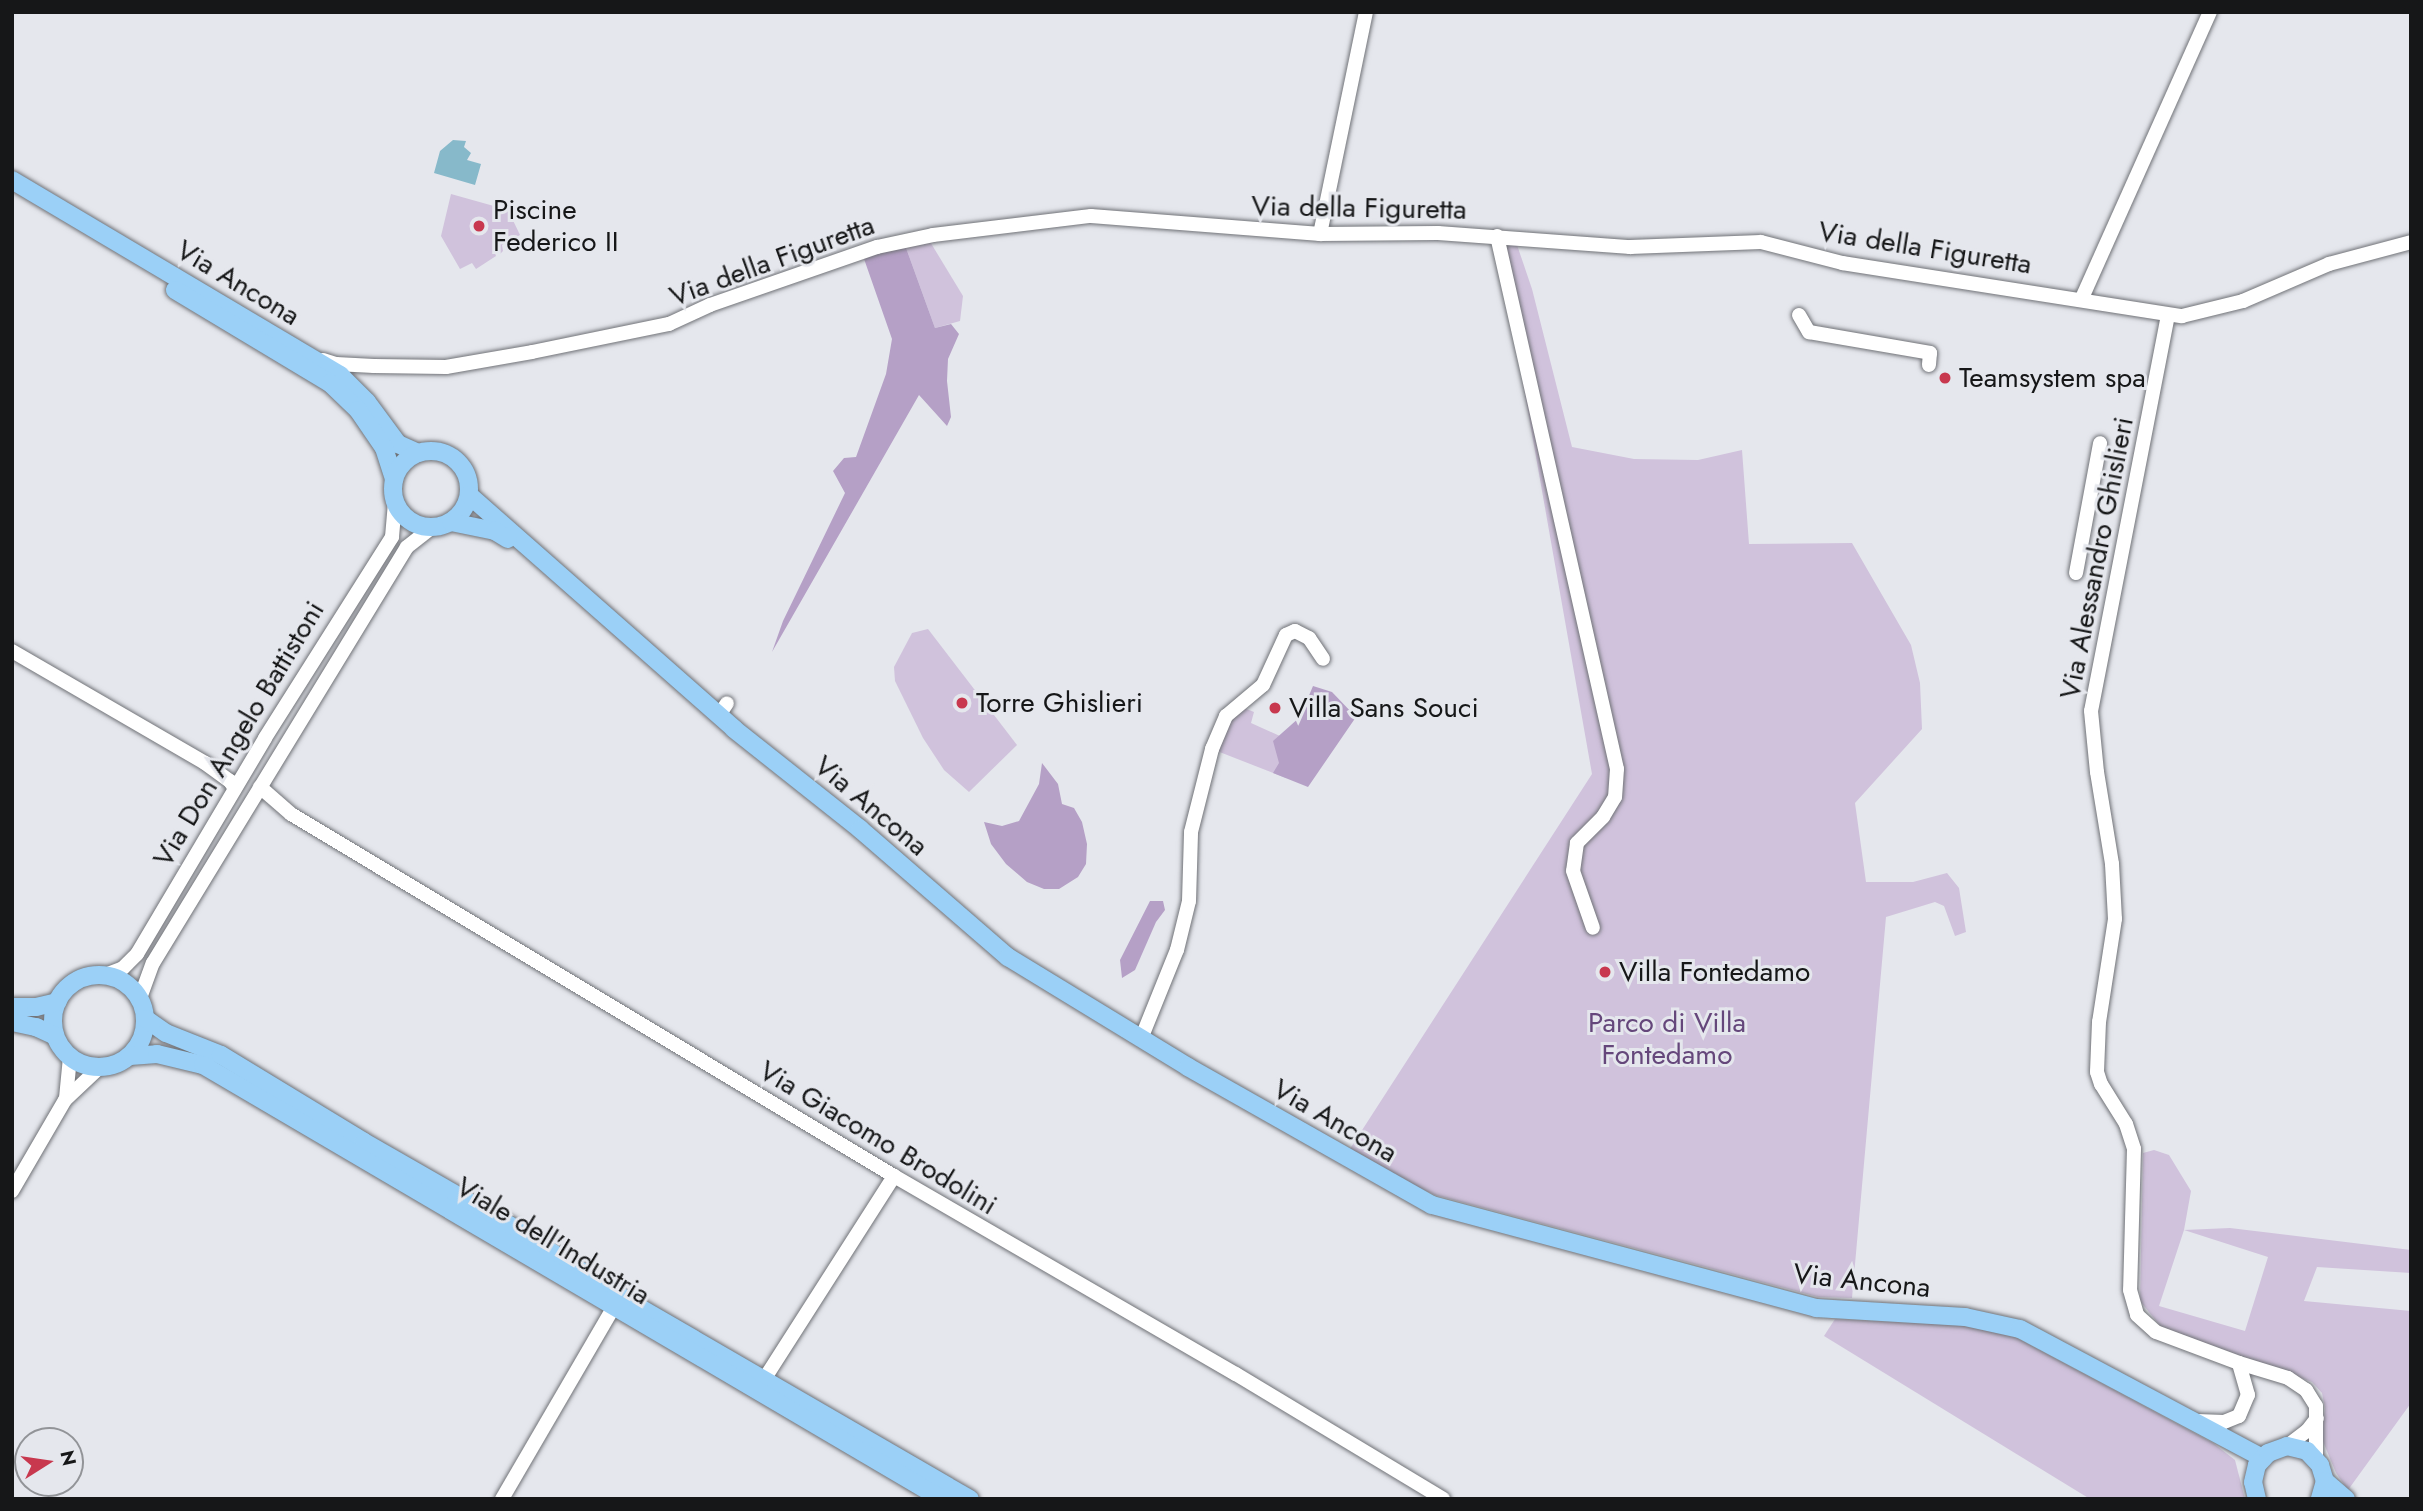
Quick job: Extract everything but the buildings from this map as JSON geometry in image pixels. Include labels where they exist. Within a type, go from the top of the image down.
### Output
[{"type":"main road","name":"Via Ancona","points":[[12,180],[340,374],[367,402],[398,444],[418,453],[436,451],[453,457],[464,470],[469,495],[723,709],[1008,957],[1141,1038],[1432,1205],[1816,1308],[1965,1317],[2020,1329],[2197,1421],[2224,1437],[2258,1466]]},
{"type":"main road","name":"Via Ancona","points":[[12,193],[330,383],[358,410],[384,448],[394,479],[395,504]]},
{"type":"main road","points":[[394,479],[403,463],[418,453]]},
{"type":"main road","points":[[451,522],[463,510],[469,495]]},
{"type":"main road","points":[[395,504],[410,521],[431,528]]},
{"type":"main road","name":"Via Ancona","points":[[431,528],[451,522],[495,531],[555,570]]},
{"type":"main road","points":[[12,1007],[36,1007],[57,1002],[53,1025],[55,1036],[71,1058],[99,1068],[110,1067],[130,1056],[145,1033],[146,1019],[140,998],[125,982],[105,975]]},
{"type":"main road","name":"Via Don Angelo Battistoni","points":[[57,1002],[76,980],[105,975]]},
{"type":"main road","name":"Viale dell'Industria","points":[[146,1019],[166,1033],[221,1055],[364,1142],[509,1225],[628,1301],[970,1499]]},
{"type":"main road","points":[[12,1022],[36,1027],[55,1036]]},
{"type":"main road","name":"Viale dell'Industria","points":[[130,1056],[157,1054],[203,1065],[942,1499]]},
{"type":"main road","points":[[2257,1499],[2258,1466],[2273,1450],[2287,1446],[2298,1447],[2316,1458],[2323,1490],[2346,1499]]},
{"type":"street","points":[[1320,234],[1366,12]]},
{"type":"street","points":[[2082,298],[2210,12]]},
{"type":"street","name":"Via della Figuretta","points":[[308,355],[336,364],[446,367],[669,324],[710,305],[877,247],[933,235],[1034,222],[1104,217],[1320,234],[1438,233],[1630,247],[1761,242],[1842,263],[2082,298],[2182,316],[2243,301],[2329,264],[2411,242]]},
{"type":"street","points":[[1497,236],[1617,769],[1615,797],[1603,817],[1577,843],[1573,871],[1593,928]]},
{"type":"street","points":[[1799,315],[1809,332],[1930,353],[1929,365]]},
{"type":"street","name":"Via Alessandro Ghislieri","points":[[2168,315],[2091,711],[2096,772],[2112,864],[2115,919],[2099,1022],[2098,1072],[2101,1084],[2126,1124],[2134,1149],[2130,1290],[2137,1315],[2156,1332],[2288,1378],[2306,1390],[2316,1405],[2316,1458]]},
{"type":"street","points":[[2077,573],[2100,443]]},
{"type":"street","name":"Via Don Angelo Battistoni","points":[[105,975],[123,968],[137,954],[238,782],[392,537],[395,504]]},
{"type":"street","name":"Via Don Angelo Battistoni","points":[[140,998],[153,963],[407,547],[431,528]]},
{"type":"street","points":[[1141,1038],[1177,950],[1189,901],[1191,832],[1212,749],[1226,716],[1263,685],[1286,635],[1295,631],[1309,638],[1323,659]]},
{"type":"street","points":[[12,651],[205,763],[230,781],[238,782]]},
{"type":"street","name":"Via Giacomo Brodolini","points":[[257,793],[894,1177],[1236,1374],[1441,1498]]},
{"type":"street","points":[[65,1100],[71,1058]]},
{"type":"street","points":[[12,1191],[65,1100],[99,1068]]},
{"type":"street","points":[[765,1378],[894,1177]]},
{"type":"street","points":[[502,1499],[613,1308]]},
{"type":"street","points":[[2197,1421],[2224,1422],[2239,1416],[2248,1395],[2239,1363]]},
{"type":"street","points":[[2287,1446],[2307,1431],[2317,1418]]},
{"type":"green space","name":"Piscine Federico II","points":[[451,194],[508,210],[520,235],[502,245],[503,251],[500,254],[494,250],[496,256],[476,269],[472,263],[460,269],[441,236]]},
{"type":"green space","name":"Parco di Villa Fontedamo","points":[[1497,236],[1515,239],[1532,289],[1572,447],[1634,459],[1698,460],[1742,450],[1749,544],[1852,543],[1911,645],[1920,683],[1922,729],[1855,803],[1866,882],[1913,882],[1947,873],[1959,888],[1966,932],[1955,936],[1944,906],[1935,902],[1886,917],[1852,1298],[1818,1297],[1435,1195],[1346,1155],[1592,774]]},
{"type":"green space","points":[[929,240],[963,296],[960,321],[935,328],[905,245]]},
{"type":"green space","points":[[928,629],[1017,745],[969,792],[944,770],[923,738],[895,681],[894,667],[912,633]]},
{"type":"green space","points":[[1244,708],[1254,712],[1251,723],[1300,745],[1286,778],[1217,751],[1225,724]]},
{"type":"green space","points":[[2154,1150],[2169,1155],[2191,1191],[2184,1230],[2230,1228],[2411,1250],[2411,1273],[2317,1267],[2304,1301],[2411,1311],[2411,1403],[2348,1490],[2336,1473],[2322,1439],[2325,1408],[2322,1393],[2312,1382],[2161,1327],[2140,1301],[2143,1153]],"holes":[[[2184,1230],[2268,1257],[2245,1331],[2159,1306]]]},
{"type":"green space","points":[[1835,1319],[1975,1326],[2017,1338],[2213,1443],[2235,1460],[2245,1499],[2090,1499],[1824,1336]]},
{"type":"shaded area","points":[[905,245],[935,328],[951,324],[959,334],[948,359],[947,381],[951,417],[947,426],[919,395],[772,652],[783,621],[845,493],[833,471],[844,458],[856,457],[886,374],[892,339],[863,256]]},
{"type":"shaded area","points":[[1313,686],[1332,692],[1356,717],[1308,787],[1273,773],[1279,763],[1273,741],[1300,717]]},
{"type":"shaded area","points":[[1042,763],[1058,784],[1062,804],[1074,808],[1082,822],[1087,844],[1086,864],[1078,877],[1059,889],[1044,889],[1027,882],[1006,864],[991,844],[984,822],[1002,826],[1019,821],[1039,784]]},
{"type":"shaded area","points":[[1150,901],[1163,901],[1165,910],[1156,922],[1135,970],[1122,978],[1120,960]]},
{"type":"water","points":[[453,140],[466,141],[464,147],[471,153],[467,160],[481,164],[475,185],[434,173],[440,151]]},
{"type":"place","name":"Piscine Federico II","points":[[479,226]]},
{"type":"place","name":"Teamsystem spa","points":[[1945,378]]},
{"type":"place","name":"Torre Ghislieri","points":[[962,703]]},
{"type":"place","name":"Villa Sans Souci","points":[[1275,708]]},
{"type":"place","name":"Villa Fontedamo","points":[[1605,972]]}]
